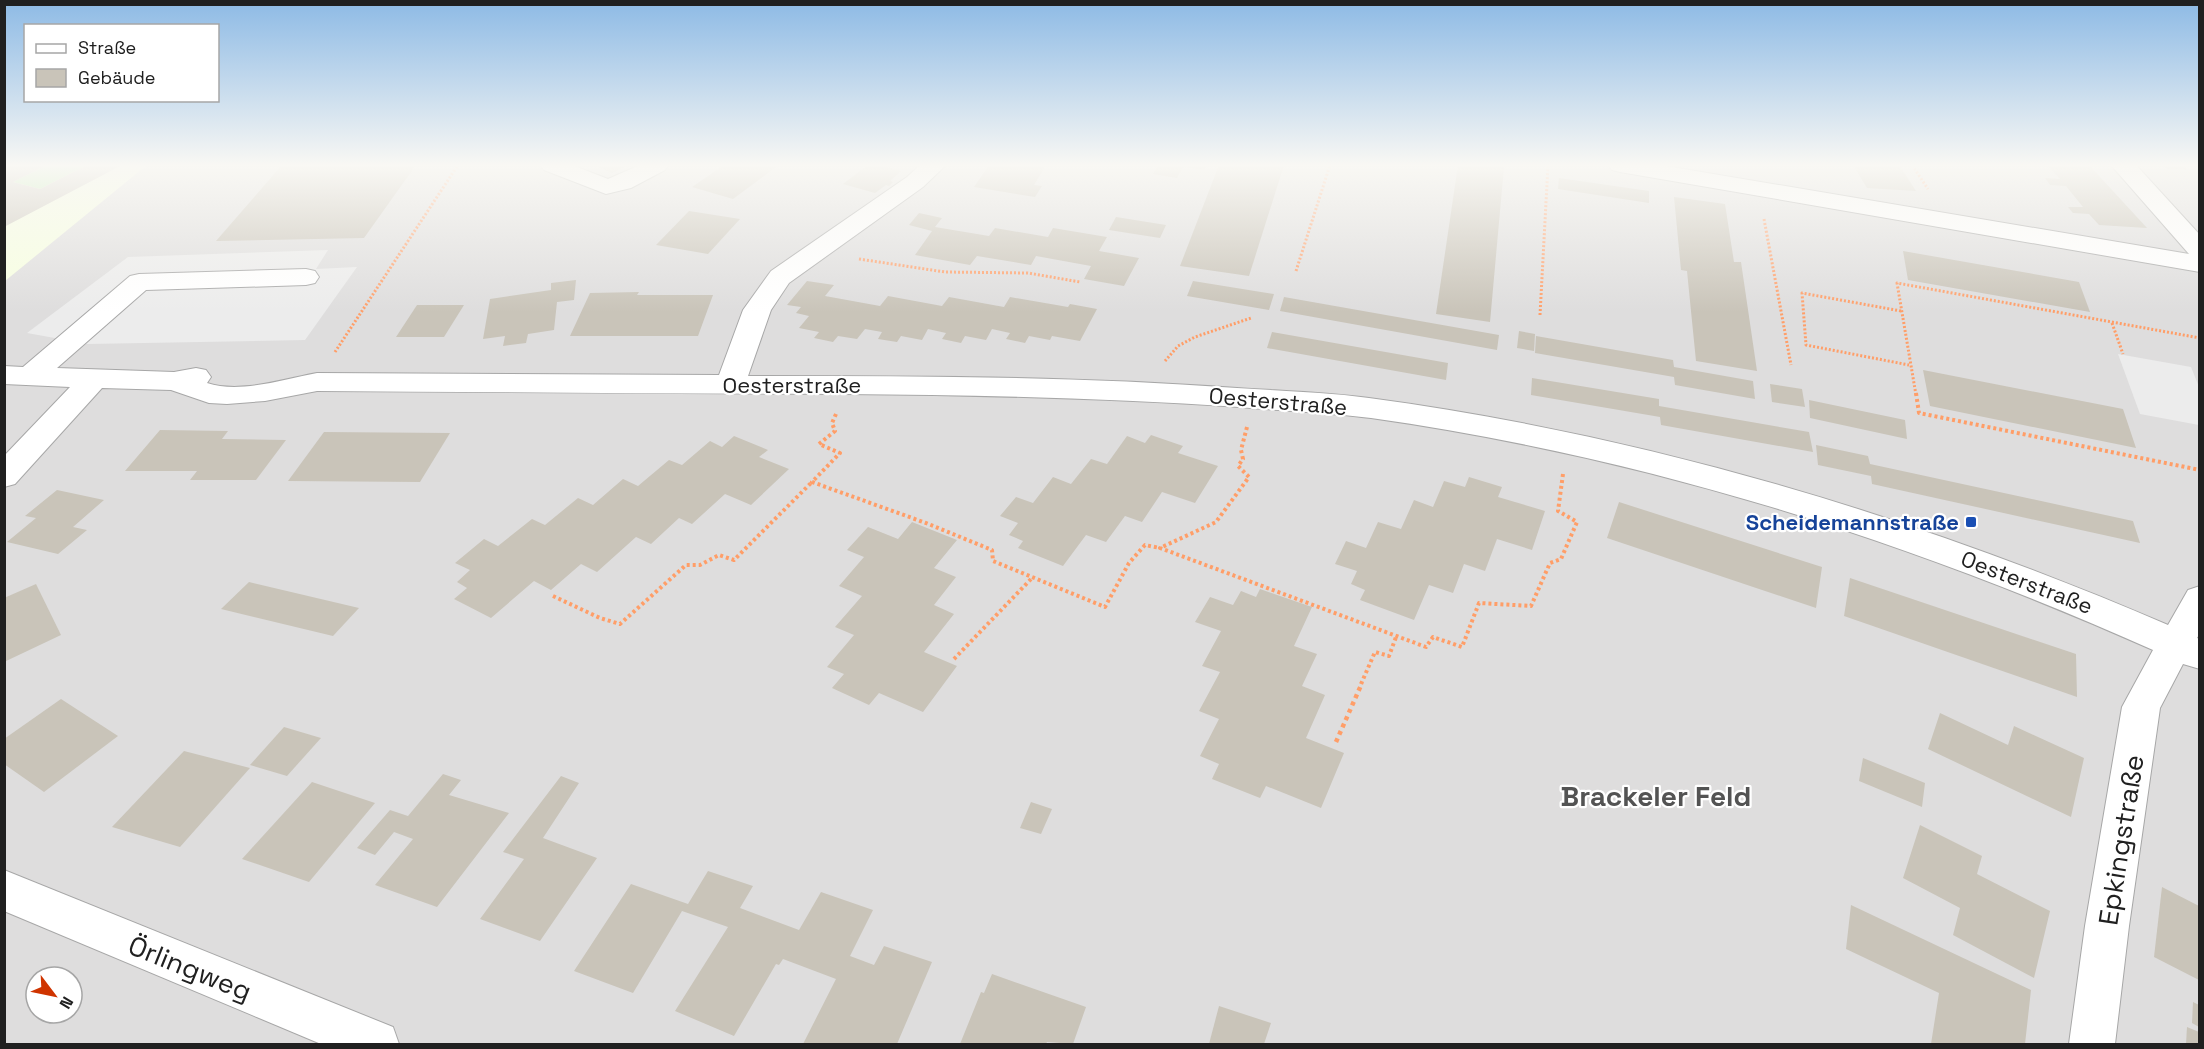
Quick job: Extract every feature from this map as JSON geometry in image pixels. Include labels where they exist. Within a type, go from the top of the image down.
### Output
[{"type":"street","points":[[730,385],[757,310],[780,278],[869,214]]},
{"type":"street","points":[[1906,214],[2199,264]]},
{"type":"street","points":[[2166,214],[2199,251]]},
{"type":"street","points":[[17,376],[139,282],[306,277]]},
{"type":"street","name":"Oesterstraße","points":[[17,376],[174,381],[213,394],[251,394],[324,370],[730,385],[992,385],[1153,391],[1365,408],[1485,426],[1641,458],[1780,495],[1976,561],[2073,598],[2187,649]]},
{"type":"street","points":[[4,476],[94,379]]},
{"type":"street","points":[[2187,649],[2199,599]]},
{"type":"street","name":"Epkingstraße","points":[[2092,1044],[2107,926],[2141,707],[2187,649]]},
{"type":"street","name":"Örlingweg","points":[[4,890],[376,1044]]},
{"type":"path","points":[[324,370],[426,214]]},
{"type":"path","points":[[1296,271],[1314,214]]},
{"type":"path","points":[[1540,315],[1545,214]]},
{"type":"path","points":[[1764,219],[1791,365]]},
{"type":"path","points":[[818,249],[840,256],[945,272],[1028,273],[1080,282]]},
{"type":"path","points":[[2199,338],[1897,283],[1919,413],[2199,470]]},
{"type":"path","points":[[1901,311],[1802,293],[1806,345],[1910,365]]},
{"type":"path","points":[[1161,367],[1178,346],[1195,337],[1251,318]]},
{"type":"path","points":[[2112,322],[2123,354]]},
{"type":"path","name":"Oesterstraße","points":[[553,596],[600,618],[620,624],[686,565],[700,565],[720,555],[734,560],[840,453],[819,444],[835,430],[832,423],[837,412]]},
{"type":"path","name":"Oesterstraße","points":[[812,482],[926,523],[992,550],[993,561],[1105,607],[1129,563],[1145,545],[1160,548],[1216,522],[1249,477],[1238,466],[1243,459],[1241,450],[1247,425]]},
{"type":"path","points":[[1160,548],[1426,647],[1434,637],[1462,647],[1479,603],[1531,606],[1550,563],[1561,559],[1577,522],[1558,511],[1563,470]]},
{"type":"path","points":[[954,659],[1032,578]]},
{"type":"path","points":[[1336,742],[1375,652],[1389,656],[1396,637]]},
{"type":"shaded area","points":[[5,214],[2199,214],[2199,1044],[5,1044]]},
{"type":"shaded area","points":[[5,214],[87,214],[5,281]]},
{"type":"shaded area","points":[[328,250],[316,269],[357,267],[305,340],[88,344],[27,333],[128,257]]},
{"type":"shaded area","points":[[2118,354],[2191,367],[2199,387],[2199,425],[2140,414]]},
{"type":"building","points":[[4,214],[29,214],[4,227]]},
{"type":"building","points":[[239,214],[381,214],[364,238],[216,241]]},
{"type":"building","points":[[686,214],[708,214],[740,219],[708,254],[656,245]]},
{"type":"building","points":[[918,214],[923,214],[942,218],[935,227],[989,236],[995,228],[1048,237],[1053,228],[1107,237],[1099,251],[1139,258],[1124,286],[1084,279],[1091,266],[1036,256],[1031,265],[977,256],[970,265],[915,255],[932,231],[909,225]]},
{"type":"building","points":[[1200,214],[1269,214],[1249,276],[1180,266]]},
{"type":"building","points":[[1451,214],[1500,214],[1490,322],[1436,314]]},
{"type":"building","points":[[1676,214],[1727,214],[1734,262],[1741,262],[1757,371],[1696,361],[1687,271],[1681,270]]},
{"type":"building","points":[[2089,214],[2134,214],[2147,228],[2099,225]]},
{"type":"building","points":[[1116,217],[1166,225],[1160,238],[1109,230]]},
{"type":"building","points":[[1903,251],[2079,282],[2090,312],[1908,280]]},
{"type":"building","points":[[576,280],[574,300],[557,302],[554,330],[528,334],[526,343],[503,346],[505,336],[483,339],[490,299],[551,290],[551,283]]},
{"type":"building","points":[[807,281],[834,285],[825,296],[880,306],[888,296],[942,306],[949,297],[1004,307],[1010,297],[1068,307],[1070,304],[1097,309],[1080,341],[1052,336],[1050,340],[1029,336],[1025,343],[1006,339],[1010,333],[992,329],[986,340],[965,336],[961,343],[942,339],[946,333],[928,329],[922,340],[901,336],[897,342],[878,339],[882,332],[865,329],[857,339],[838,336],[833,342],[814,338],[819,332],[799,328],[809,316],[796,313],[801,307],[787,305]]},
{"type":"building","points":[[1193,281],[1274,294],[1269,310],[1187,296]]},
{"type":"building","points":[[639,292],[637,295],[713,295],[698,336],[570,336],[590,293]]},
{"type":"building","points":[[1284,297],[1499,335],[1497,350],[1280,311]]},
{"type":"building","points":[[417,305],[464,305],[444,337],[396,337]]},
{"type":"building","points":[[1519,331],[1535,334],[1534,351],[1517,348]]},
{"type":"building","points":[[1272,332],[1448,363],[1446,380],[1267,348]]},
{"type":"building","points":[[1536,336],[1673,360],[1674,367],[1753,381],[1755,399],[1675,385],[1674,377],[1535,353]]},
{"type":"building","points":[[1923,370],[2123,409],[2136,448],[1930,406]]},
{"type":"building","points":[[1532,378],[1659,399],[1659,406],[1809,432],[1813,452],[1661,425],[1660,417],[1531,395]]},
{"type":"building","points":[[1770,384],[1802,389],[1805,407],[1772,402]]},
{"type":"building","points":[[1809,400],[1905,420],[1907,439],[1810,418]]},
{"type":"building","points":[[160,430],[228,431],[222,439],[286,440],[256,480],[190,480],[197,471],[125,471]]},
{"type":"building","points":[[324,432],[450,433],[420,482],[288,481]]},
{"type":"building","points":[[1151,435],[1183,446],[1178,453],[1218,466],[1195,503],[1162,492],[1142,522],[1125,516],[1106,542],[1086,535],[1063,566],[1018,548],[1023,541],[1009,535],[1018,523],[1000,516],[1016,497],[1033,503],[1053,477],[1071,484],[1091,459],[1107,464],[1127,436],[1145,443]]},
{"type":"building","points":[[734,436],[768,450],[759,457],[789,469],[751,505],[725,494],[692,524],[679,518],[651,544],[636,537],[597,572],[581,564],[551,590],[534,581],[491,618],[454,599],[467,588],[457,582],[470,570],[455,563],[484,539],[498,546],[532,519],[545,525],[578,498],[593,505],[623,479],[638,486],[669,460],[682,465],[710,441],[722,447]]},
{"type":"building","points":[[1816,445],[1868,456],[1870,464],[2133,521],[2140,543],[1872,484],[1871,476],[1818,465]]},
{"type":"building","points":[[1469,477],[1502,487],[1498,497],[1545,511],[1532,550],[1497,539],[1485,571],[1464,564],[1453,593],[1429,585],[1414,620],[1360,600],[1365,590],[1351,584],[1357,571],[1335,564],[1346,541],[1366,548],[1378,522],[1401,529],[1414,500],[1433,507],[1444,481],[1465,487]]},
{"type":"building","points":[[57,490],[104,500],[73,527],[87,530],[58,554],[7,542],[36,518],[25,516]]},
{"type":"building","points":[[1619,502],[1822,567],[1816,608],[1607,538]]},
{"type":"building","points":[[912,522],[957,540],[934,568],[956,577],[934,605],[954,614],[924,652],[957,666],[923,712],[879,693],[869,705],[832,688],[844,674],[827,667],[854,635],[835,627],[862,596],[839,586],[864,557],[847,550],[868,527],[898,539]]},
{"type":"building","points":[[1850,578],[2076,654],[2077,697],[1844,616]]},
{"type":"building","points":[[249,582],[359,608],[333,636],[221,609]]},
{"type":"building","points":[[36,584],[61,635],[4,662],[4,598]]},
{"type":"building","points":[[1260,589],[1312,607],[1294,646],[1317,654],[1302,686],[1325,695],[1306,738],[1344,753],[1321,808],[1266,786],[1260,798],[1212,779],[1219,764],[1200,756],[1219,719],[1199,711],[1220,672],[1202,666],[1221,631],[1195,622],[1210,597],[1233,605],[1241,591],[1256,597]]},
{"type":"building","points":[[61,699],[118,736],[44,792],[4,764],[4,739]]},
{"type":"building","points":[[1940,713],[2008,745],[2014,726],[2084,758],[2071,817],[1928,749]]},
{"type":"building","points":[[284,727],[321,738],[287,776],[250,765]]},
{"type":"building","points":[[184,751],[250,768],[180,847],[112,827]]},
{"type":"building","points":[[1863,758],[1925,783],[1922,807],[1859,781]]},
{"type":"building","points":[[443,774],[461,780],[449,795],[509,813],[437,907],[375,885],[413,839],[394,832],[375,855],[357,848],[390,810],[408,816]]},
{"type":"building","points":[[561,776],[579,783],[543,838],[597,858],[540,941],[480,919],[524,859],[503,852]]},
{"type":"building","points":[[312,782],[375,803],[309,882],[242,859]]},
{"type":"building","points":[[1031,802],[1052,809],[1041,834],[1020,828]]},
{"type":"building","points":[[1920,825],[1982,856],[1977,874],[2050,911],[2034,978],[1953,935],[1960,908],[1903,878]]},
{"type":"building","points":[[708,871],[753,886],[740,908],[799,930],[821,892],[873,910],[850,956],[874,965],[884,946],[932,962],[897,1044],[803,1044],[836,979],[783,959],[779,965],[776,964],[734,1036],[675,1011],[728,927],[682,911],[633,993],[574,971],[631,884],[688,904]]},
{"type":"building","points":[[2162,887],[2199,906],[2199,980],[2154,957]]},
{"type":"building","points":[[1851,905],[2031,990],[2025,1044],[1931,1044],[1939,993],[1846,949]]},
{"type":"building","points":[[992,974],[1086,1007],[1073,1044],[1047,1042],[1046,1044],[960,1044],[981,992],[984,993]]},
{"type":"building","points":[[2193,1002],[2199,1005],[2199,1027],[2192,1023]]},
{"type":"building","points":[[1219,1006],[1271,1023],[1264,1044],[1209,1044]]},
{"type":"building","points":[[2187,1027],[2199,1032],[2199,1044],[2186,1044]]},
{"type":"place","name":"Scheidemannstraße","points":[[1971,522]]},
{"type":"district","name":"Brackeler Feld","points":[[1656,796]]}]
